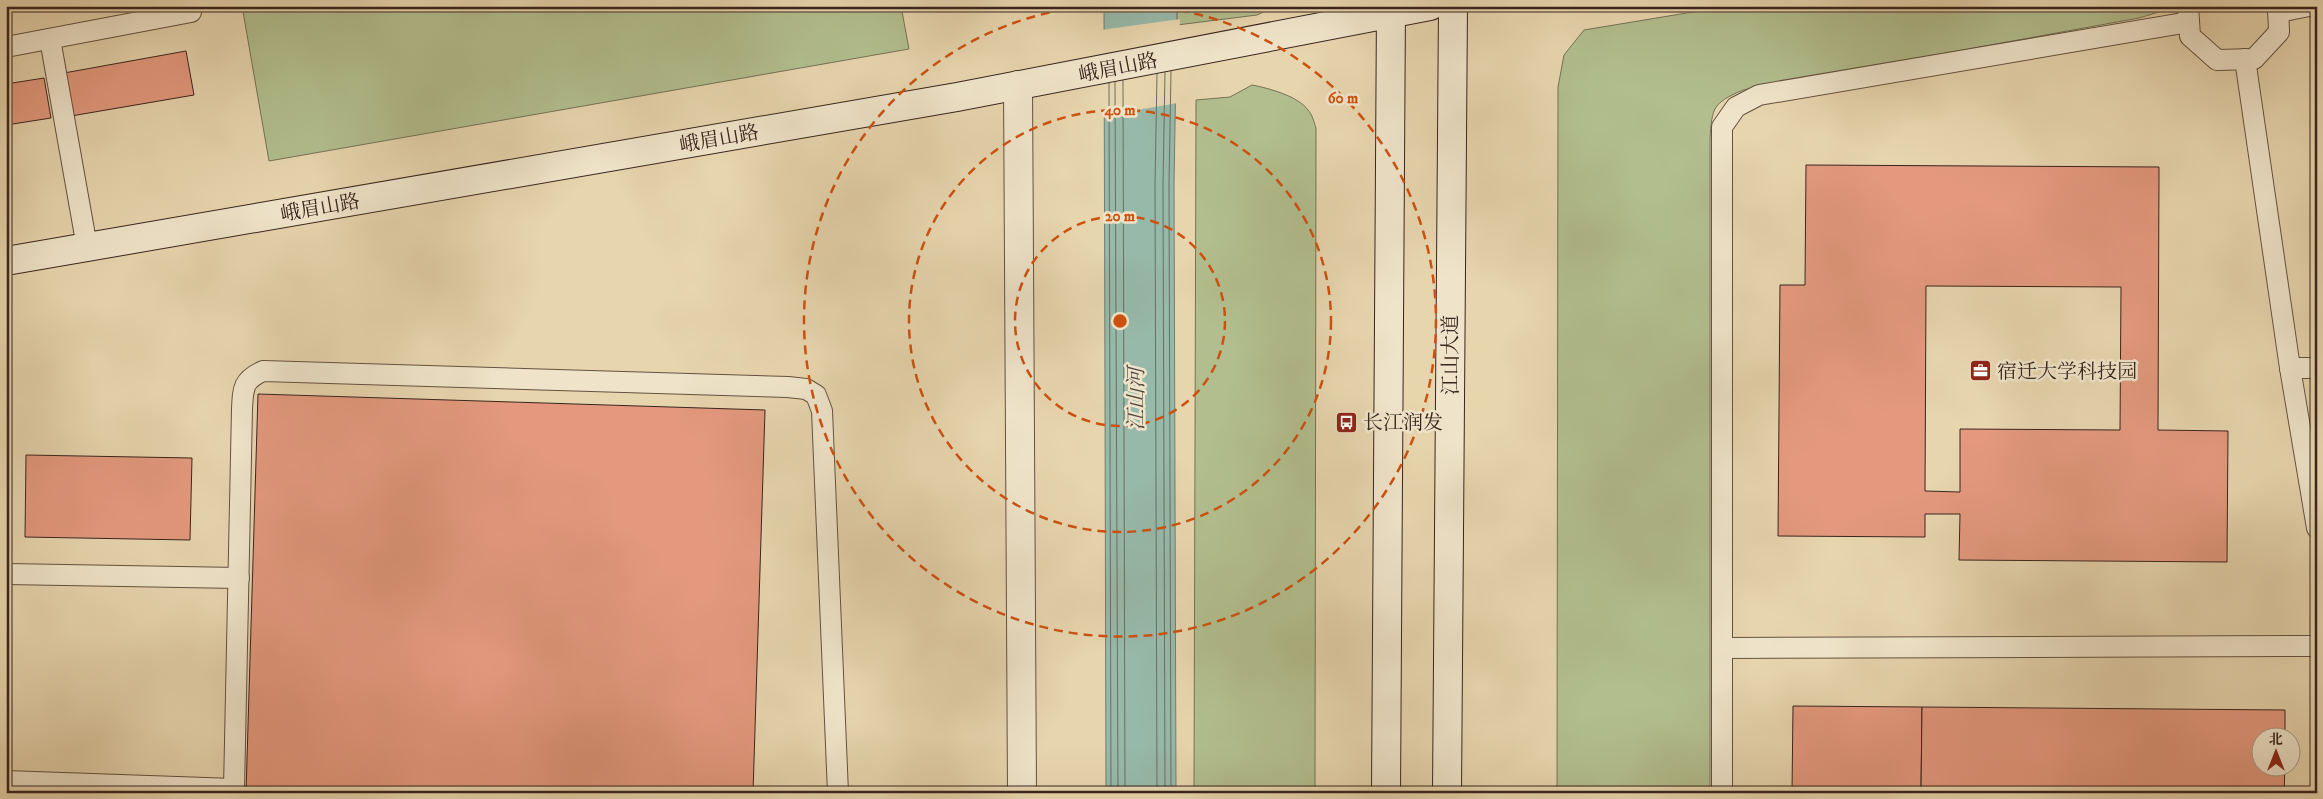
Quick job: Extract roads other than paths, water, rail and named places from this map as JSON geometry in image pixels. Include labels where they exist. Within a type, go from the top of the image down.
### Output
[{"type":"street","name":"峨眉山路","points":[[6,261],[1018,86],[1236,45],[1390,10],[1430,6]]},
{"type":"street","name":"江山大道","points":[[1447,793],[1453,6]]},
{"type":"street","points":[[1386,793],[1390,10]]},
{"type":"street","points":[[1018,86],[1022,793]]},
{"type":"lane","points":[[6,47],[191,12],[190,6]]},
{"type":"lane","points":[[1722,793],[1722,127],[1736,106],[1759,95],[2189,14],[2190,36],[2217,60],[2254,59],[2279,32],[2278,9],[2309,6]]},
{"type":"lane","points":[[50,39],[87,247]]},
{"type":"lane","points":[[2245,59],[2290,368],[2317,528]]},
{"type":"lane","points":[[2290,368],[2317,368]]},
{"type":"lane","points":[[6,781],[234,789],[243,388],[250,377],[263,371],[788,386],[806,390],[816,395],[822,410],[838,793]]},
{"type":"lane","points":[[6,574],[240,578]]},
{"type":"lane","points":[[1722,648],[2317,646]]},
{"type":"water","name":"江山河","points":[[1104,6],[1177,6],[1174,184],[1176,793],[1106,793]]},
{"type":"place","name":"宿迁大学科技园","points":[[1981,371]]},
{"type":"place","name":"长江润发","points":[[1347,422]]}]
